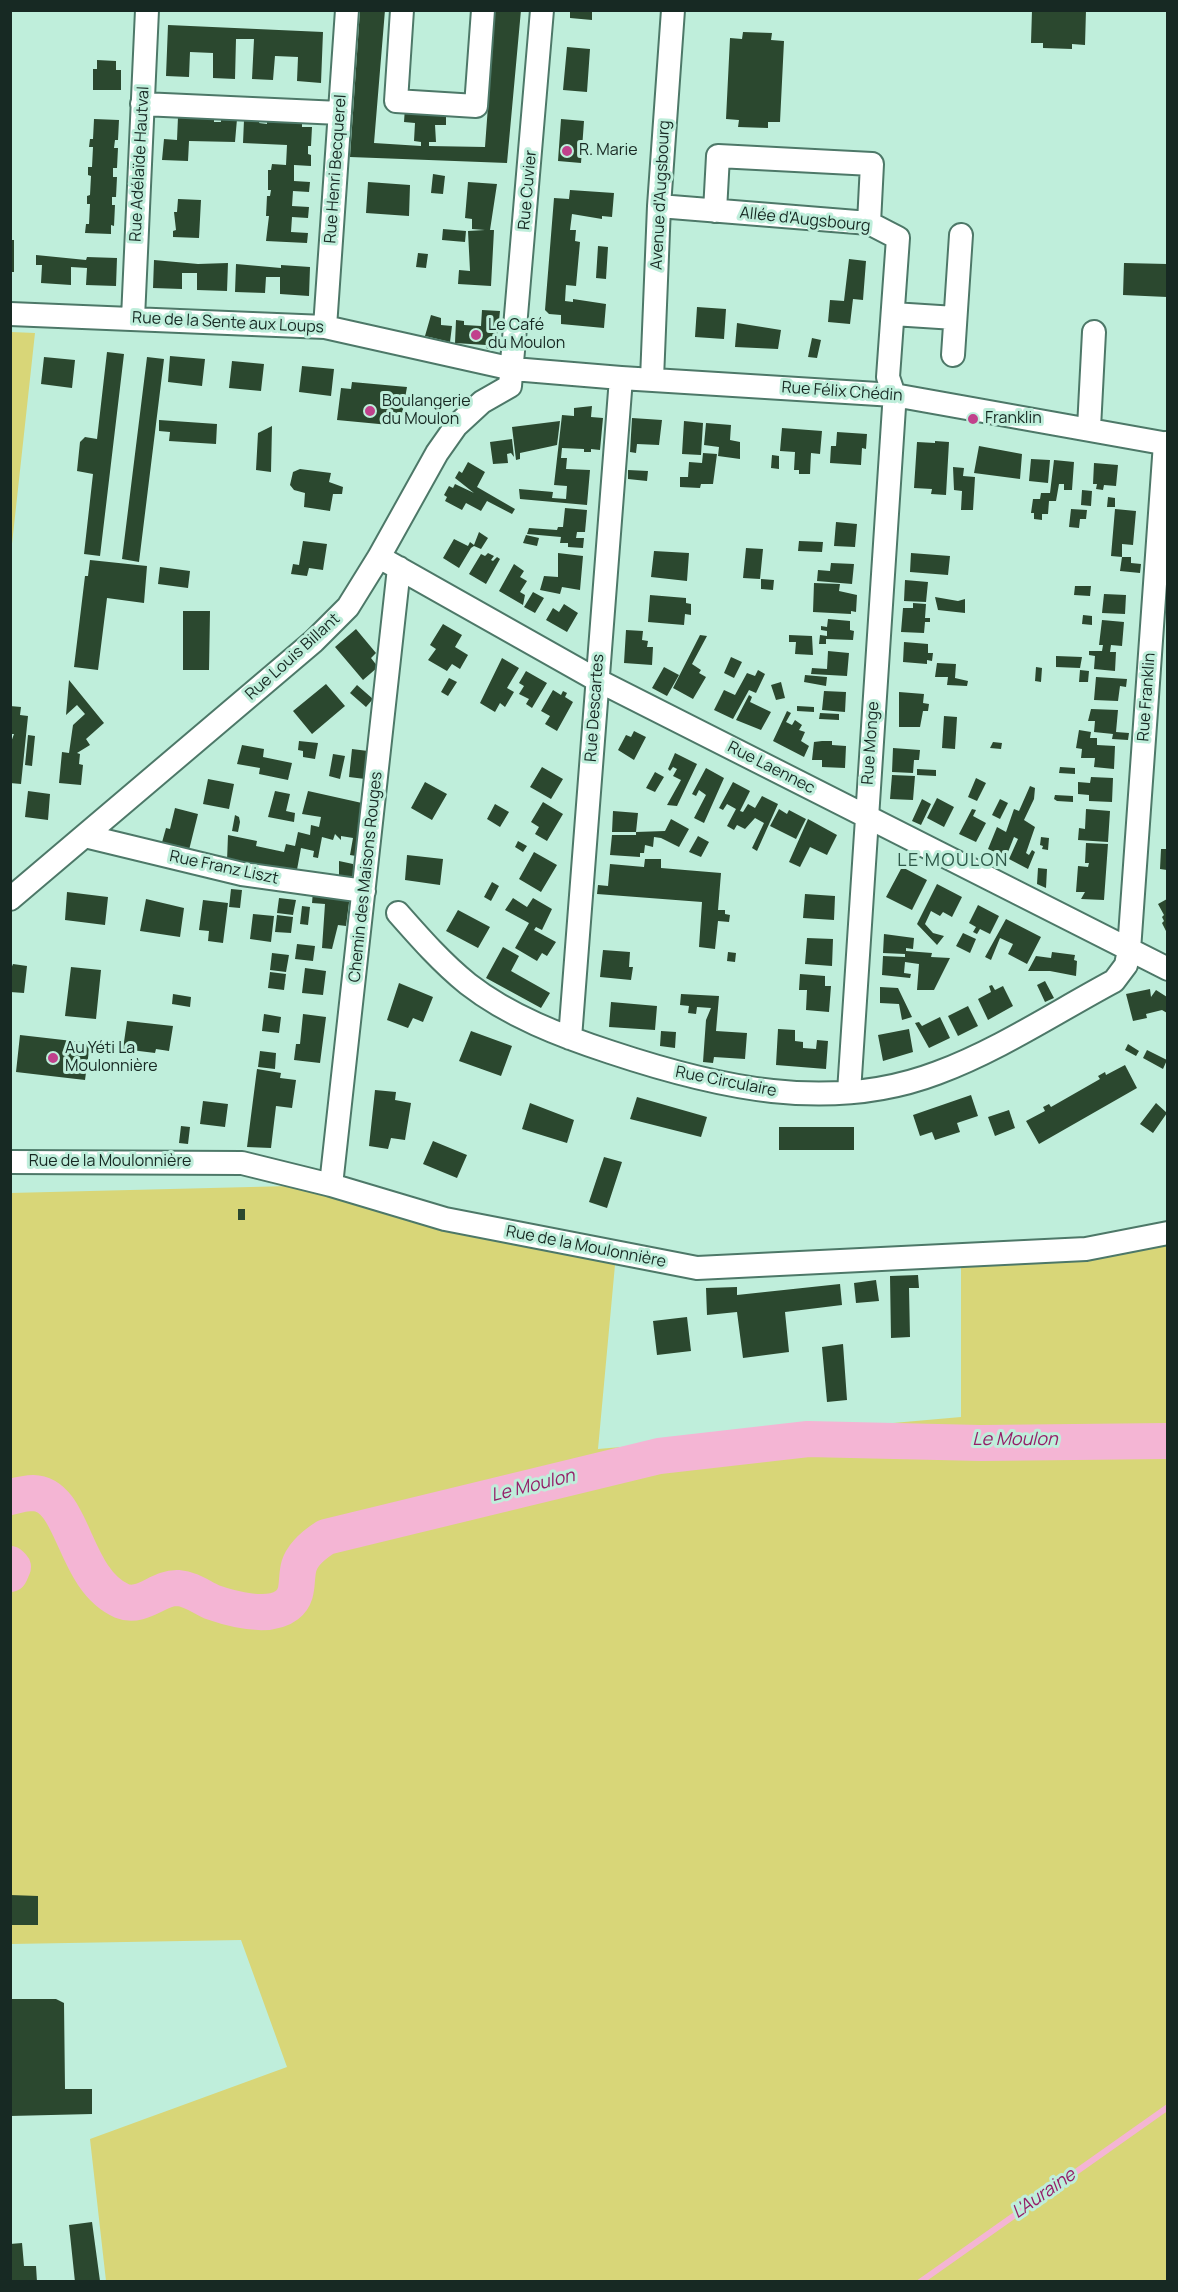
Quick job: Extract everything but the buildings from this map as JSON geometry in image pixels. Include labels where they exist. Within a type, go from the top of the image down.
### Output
[{"type":"street","name":"Rue Adélaïde Hautval","points":[[133,318],[147,10]]},
{"type":"street","name":"Rue Henri Becquerel","points":[[325,327],[347,10]]},
{"type":"street","points":[[402,10],[396,101],[476,106],[483,10]]},
{"type":"street","name":"Rue Cuvier","points":[[513,369],[542,10]]},
{"type":"street","name":"Avenue d'Augsbourg","points":[[652,379],[659,206],[673,10]]},
{"type":"street","points":[[142,104],[340,113]]},
{"type":"street","points":[[715,211],[718,156],[872,164],[869,224]]},
{"type":"street","name":"Allée d'Augsbourg","points":[[659,206],[869,224],[898,238],[888,377],[894,395]]},
{"type":"street","points":[[953,355],[961,235]]},
{"type":"street","name":"Rue de la Sente aux Loups","points":[[10,314],[325,327],[513,369]]},
{"type":"street","points":[[892,314],[955,318]]},
{"type":"street","points":[[1089,428],[1094,332]]},
{"type":"street","name":"Rue Félix Chédin","points":[[513,369],[894,395],[1089,428],[1166,444]]},
{"type":"street","name":"Rue Louis Billant","points":[[10,899],[314,641],[348,608],[389,563],[436,453],[456,426],[482,402],[510,386],[513,369]]},
{"type":"street","name":"Rue Descartes","points":[[570,1038],[621,378]]},
{"type":"street","name":"Rue Monge","points":[[849,1092],[894,395]]},
{"type":"street","name":"Rue Franklin","points":[[1129,950],[1166,444]]},
{"type":"street","name":"Rue Laennec","points":[[389,563],[597,680],[1167,969]]},
{"type":"street","name":"Chemin des Maisons Rouges","points":[[331,1185],[364,891],[389,563]]},
{"type":"street","name":"Rue Franz Liszt","points":[[85,836],[242,874],[364,891]]},
{"type":"street","name":"Rue Circulaire","points":[[398,913],[431,949],[469,984],[511,1011],[570,1038],[671,1072],[753,1090],[795,1094],[849,1092],[891,1086],[937,1073],[986,1051],[1114,981],[1126,965],[1129,950]]},
{"type":"street","name":"Rue de la Moulonnière","points":[[10,1162],[242,1163],[331,1185],[445,1218],[697,1268],[1086,1249],[1167,1233]]},
{"type":"shaded area","points":[[10,332],[35,333],[11,553]]},
{"type":"shaded area","points":[[331,1185],[616,1254],[598,1449],[961,1417],[961,1255],[1167,1233],[1167,2281],[106,2281],[90,2139],[287,2067],[241,1940],[11,1944],[10,1193]]},
{"type":"waterway","name":"Le Moulon","points":[[10,1497],[33,1493],[47,1497],[58,1507],[93,1575],[106,1590],[122,1601],[137,1602],[178,1588],[220,1605],[261,1612],[279,1609],[291,1601],[294,1597],[298,1571],[303,1557],[326,1537],[659,1456],[808,1439],[981,1443],[1168,1441]]},
{"type":"waterway","name":"Le Moulon","points":[[10,1564],[13,1567],[10,1574]]},
{"type":"waterway","name":"L'Auraine","points":[[920,2282],[1168,2107]]},
{"type":"place","name":"R. Marie","points":[[567,151]]},
{"type":"place","name":"Le Café du Moulon","points":[[476,335]]},
{"type":"place","name":"Boulangerie du Moulon","points":[[370,411]]},
{"type":"place","name":"Franklin","points":[[973,419]]},
{"type":"place","name":"Au Yéti La Moulonnière","points":[[53,1058]]},
{"type":"district","name":"LE MOULON","points":[[953,861]]}]
